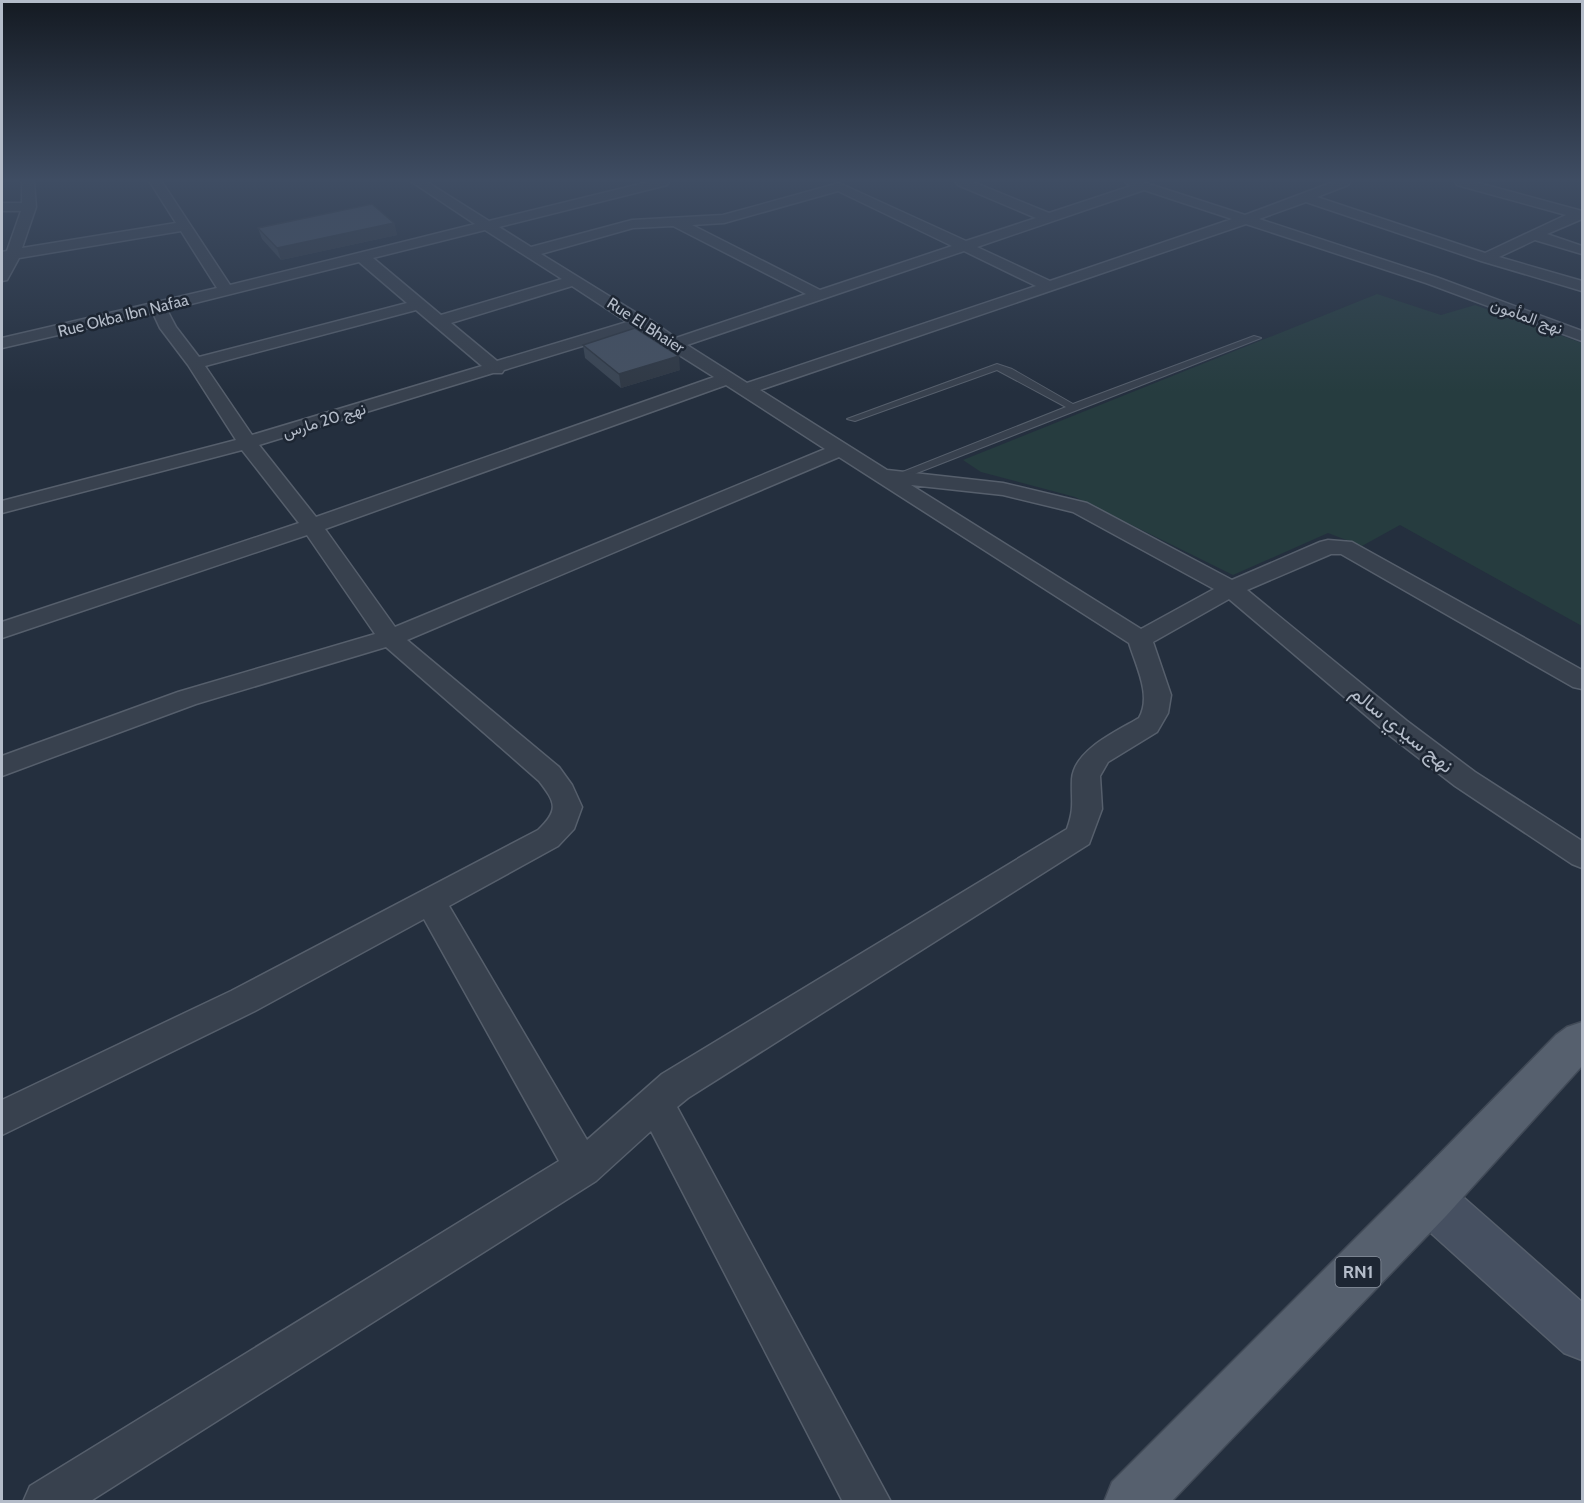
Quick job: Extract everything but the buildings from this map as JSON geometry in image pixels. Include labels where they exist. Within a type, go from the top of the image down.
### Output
[{"type":"main road","name":"RN1","points":[[1132,1502],[1429,1199],[1571,1049],[1582,1041]]},
{"type":"main road","points":[[1429,1199],[1582,1335]]},
{"type":"street","points":[[2,277],[7,255],[25,252]]},
{"type":"street","points":[[202,252],[225,289]]},
{"type":"street","name":"Rue Okba Ibn Nafaa","points":[[2,341],[158,308],[225,289],[377,252]]},
{"type":"street","name":"Rue El Bhaier","points":[[531,252],[1140,639]]},
{"type":"street","points":[[735,252],[819,295]]},
{"type":"street","points":[[674,344],[953,252]]},
{"type":"street","points":[[975,252],[1049,286]]},
{"type":"street","points":[[2,630],[738,384],[1049,286],[1148,252]]},
{"type":"street","name":"نهج المأمون","points":[[1346,252],[1431,280],[1582,336]]},
{"type":"street","points":[[1468,252],[1576,284]]},
{"type":"street","points":[[1486,258],[1498,252]]},
{"type":"street","points":[[361,256],[496,369]]},
{"type":"street","points":[[440,321],[576,280]]},
{"type":"street","points":[[1520,313],[1545,298],[1576,284]]},
{"type":"street","points":[[195,363],[420,304]]},
{"type":"street","points":[[2,1118],[243,1001],[548,838],[561,826],[570,811],[567,799],[549,774],[390,638],[312,526],[247,442],[195,363],[168,328],[158,308]]},
{"type":"street","name":"نهج 20 مارس","points":[[2,507],[247,442],[496,369],[643,322]]},
{"type":"street","points":[[2,766],[188,698],[390,638],[841,449]]},
{"type":"street","name":"نهج سيدي سالم","points":[[873,470],[899,477],[1003,489],[1080,507],[1231,589],[1398,728],[1465,779],[1582,856]]},
{"type":"street","points":[[46,1502],[583,1168],[675,1086],[1079,836],[1088,809],[1086,776],[1098,755],[1148,726],[1155,713],[1158,695],[1140,639],[1231,589],[1328,548],[1344,547],[1582,681]]},
{"type":"street","points":[[430,901],[583,1168]]},
{"type":"street","points":[[656,1103],[868,1502]]},
{"type":"lane","points":[[899,477],[1071,406],[1110,394],[1181,364],[1257,338]]},
{"type":"lane","points":[[852,419],[997,368],[1009,371],[1071,406]]},
{"type":"green space","points":[[1377,294],[1441,315],[1475,305],[1582,343],[1582,626],[1400,525],[1362,546],[1328,533],[1233,575],[1075,497],[981,472],[963,460]]}]
